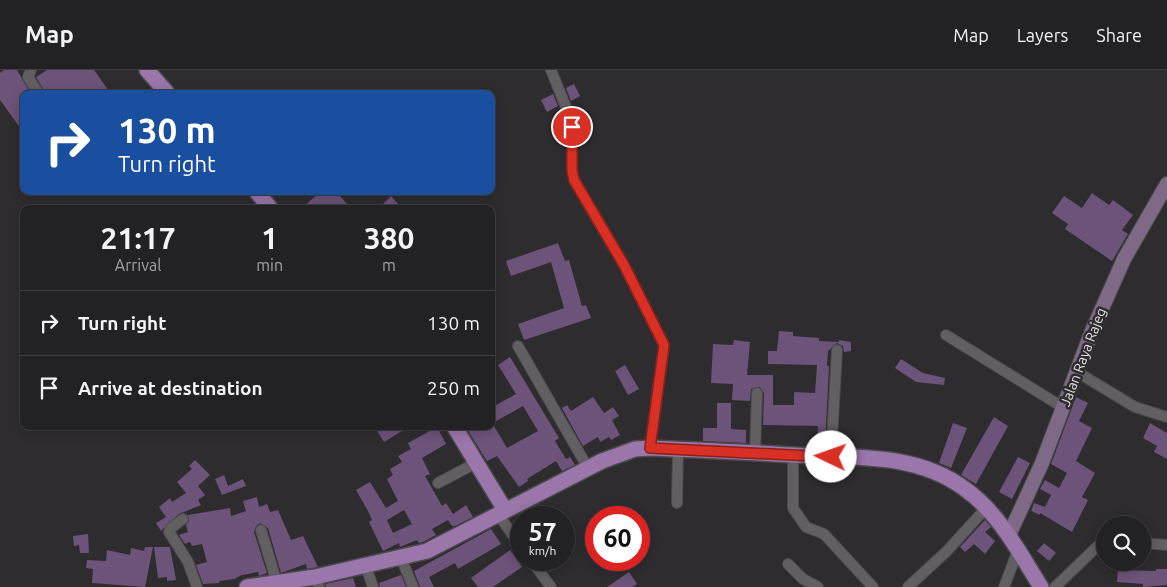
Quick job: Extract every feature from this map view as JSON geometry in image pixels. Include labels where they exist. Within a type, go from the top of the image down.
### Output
[{"type":"main road","points":[[147,70],[164,90]]},
{"type":"main road","name":"Jalan Raya Rajeg","points":[[1009,535],[1064,408],[1124,259],[1167,184]]},
{"type":"main road","points":[[259,195],[268,205]]},
{"type":"main road","points":[[456,430],[501,512]]},
{"type":"main road","points":[[247,587],[277,583],[317,582],[442,545],[501,512],[588,468],[624,452],[650,448],[831,457],[902,462],[922,467],[956,482],[987,507],[1009,535],[1041,587]]},
{"type":"street","points":[[32,70],[28,77],[36,90]]},
{"type":"street","points":[[551,70],[572,122],[572,170],[574,180],[624,265],[664,345],[650,448]]},
{"type":"street","points":[[946,334],[1064,408]]},
{"type":"street","points":[[518,346],[588,468]]},
{"type":"street","points":[[831,457],[837,350]]},
{"type":"street","points":[[1077,372],[1135,407],[1167,417]]},
{"type":"street","points":[[755,452],[757,393]]},
{"type":"street","points":[[677,504],[678,449]]},
{"type":"street","points":[[793,455],[793,508],[796,514],[809,529],[824,534],[872,587]]},
{"type":"street","points":[[438,483],[476,463]]},
{"type":"street","points":[[908,587],[947,551],[987,507]]},
{"type":"street","points":[[501,512],[510,528]]},
{"type":"street","points":[[183,519],[171,528],[169,532],[188,562],[197,587]]},
{"type":"street","points":[[261,530],[277,583]]},
{"type":"street","points":[[1151,544],[1167,545]]},
{"type":"street","points":[[1055,587],[1096,548]]},
{"type":"street","points":[[1004,587],[1018,550]]},
{"type":"street","points":[[401,558],[413,587]]},
{"type":"street","points":[[788,564],[803,579],[818,587]]},
{"type":"street","points":[[366,567],[373,587]]},
{"type":"street","points":[[539,571],[551,587]]},
{"type":"building","points":[[4,70],[17,70],[29,90],[20,90],[20,128],[0,100],[0,73]]},
{"type":"building","points":[[47,70],[94,70],[108,90],[44,90],[36,77]]},
{"type":"building","points":[[574,84],[580,96],[571,101],[566,88]]},
{"type":"building","points":[[553,94],[558,106],[547,112],[541,100]]},
{"type":"building","points":[[1092,193],[1109,205],[1113,200],[1133,215],[1122,230],[1128,234],[1112,261],[1065,229],[1068,224],[1052,213],[1064,196],[1082,208]]},
{"type":"building","points":[[317,195],[339,195],[348,205],[305,205]]},
{"type":"building","points":[[391,196],[399,205],[382,205]]},
{"type":"building","points":[[558,243],[565,261],[569,260],[582,306],[586,305],[591,318],[524,340],[518,324],[564,308],[551,262],[511,276],[506,261]]},
{"type":"building","points":[[779,331],[793,332],[793,336],[819,338],[819,341],[839,342],[839,340],[851,342],[851,351],[844,352],[843,346],[837,343],[828,351],[825,445],[817,444],[818,426],[763,425],[764,393],[760,387],[751,389],[750,401],[732,400],[733,384],[711,383],[713,344],[733,345],[734,340],[750,342],[747,375],[773,375],[773,405],[794,405],[794,392],[815,393],[817,365],[768,364],[768,351],[777,351]]},
{"type":"building","points":[[510,357],[559,438],[555,441],[566,459],[570,457],[575,465],[562,471],[556,461],[527,479],[528,481],[519,487],[497,456],[487,461],[468,430],[495,430],[495,428],[507,448],[538,431],[523,406],[495,422],[495,406],[516,394],[498,365]]},
{"type":"building","points":[[901,359],[923,373],[945,378],[944,385],[916,382],[895,368]]},
{"type":"building","points":[[625,365],[639,389],[628,395],[615,371]]},
{"type":"building","points":[[593,397],[604,413],[613,407],[619,416],[612,420],[620,435],[611,440],[609,437],[600,442],[598,437],[583,446],[562,408],[567,405],[571,411]]},
{"type":"building","points":[[1076,397],[1088,403],[1079,421],[1092,428],[1076,461],[1095,473],[1082,497],[1088,500],[1072,532],[1040,513],[1040,515],[1031,511],[1034,503],[1045,507],[1051,495],[1040,489],[1045,480],[1059,488],[1067,473],[1051,464]]},
{"type":"building","points":[[717,403],[731,403],[731,429],[746,430],[746,443],[703,441],[703,428],[717,428]]},
{"type":"building","points":[[994,417],[1008,426],[976,484],[961,475]]},
{"type":"building","points":[[953,423],[967,428],[951,468],[939,463]]},
{"type":"building","points":[[1150,423],[1167,433],[1167,459],[1154,452],[1157,446],[1143,438]]},
{"type":"building","points":[[377,430],[404,430],[384,442]]},
{"type":"building","points":[[432,430],[439,430],[446,444],[422,458],[430,474],[425,476],[442,506],[446,503],[453,514],[466,505],[473,517],[455,526],[452,526],[448,520],[432,529],[436,535],[423,542],[419,543],[417,540],[400,547],[399,543],[383,551],[369,522],[372,520],[356,490],[370,482],[386,508],[398,501],[387,479],[393,475],[390,469],[402,462],[398,456],[411,449],[408,443]],"holes":[[[404,510],[412,524],[393,533],[387,520]]]},
{"type":"building","points":[[1018,457],[1030,463],[1012,499],[999,492]]},
{"type":"building","points":[[195,460],[210,475],[198,486],[205,495],[198,500],[201,505],[179,514],[161,531],[156,523],[166,517],[159,507],[170,498],[172,502],[186,493],[177,482],[192,469],[189,466]]},
{"type":"building","points":[[224,475],[228,486],[243,479],[246,486],[222,495],[215,479]]},
{"type":"building","points":[[257,497],[259,507],[267,504],[270,512],[278,510],[291,540],[303,536],[318,567],[307,569],[306,564],[281,573],[268,528],[260,523],[256,526],[254,532],[267,573],[259,576],[258,572],[219,581],[220,583],[203,584],[196,565],[207,562],[202,544],[192,546],[190,542],[185,544],[179,535],[188,532],[186,525],[189,521],[188,515],[230,508],[231,516],[246,511],[243,501]]},
{"type":"building","points":[[985,520],[991,527],[985,532],[995,541],[985,554],[974,544],[965,552],[960,547]]},
{"type":"building","points":[[491,529],[501,544],[458,569],[455,563],[429,577],[434,587],[420,587],[414,571]]},
{"type":"building","points":[[88,534],[89,553],[80,553],[79,545],[74,546],[73,536]]},
{"type":"building","points":[[1044,543],[1056,553],[1049,561],[1037,551]]},
{"type":"building","points":[[145,547],[153,547],[145,587],[92,583],[93,569],[86,568],[87,560],[106,561],[107,550],[130,555],[131,548],[144,551]]},
{"type":"building","points":[[154,547],[170,547],[176,580],[167,581],[167,577],[158,578]]},
{"type":"building","points":[[510,550],[510,571],[516,571],[493,587],[478,587],[471,578]]},
{"type":"building","points":[[1156,569],[1167,569],[1167,585],[1143,587],[1143,584],[1117,582],[1118,571],[1156,571]]},
{"type":"building","points":[[629,572],[637,584],[632,587],[607,587]]},
{"type":"building","points":[[401,575],[406,587],[380,587],[379,583]]},
{"type":"building","points":[[353,578],[356,587],[326,587],[325,584]]},
{"type":"route","points":[[572,127],[572,170],[576,186],[624,265],[665,348],[650,448],[831,457]]}]
